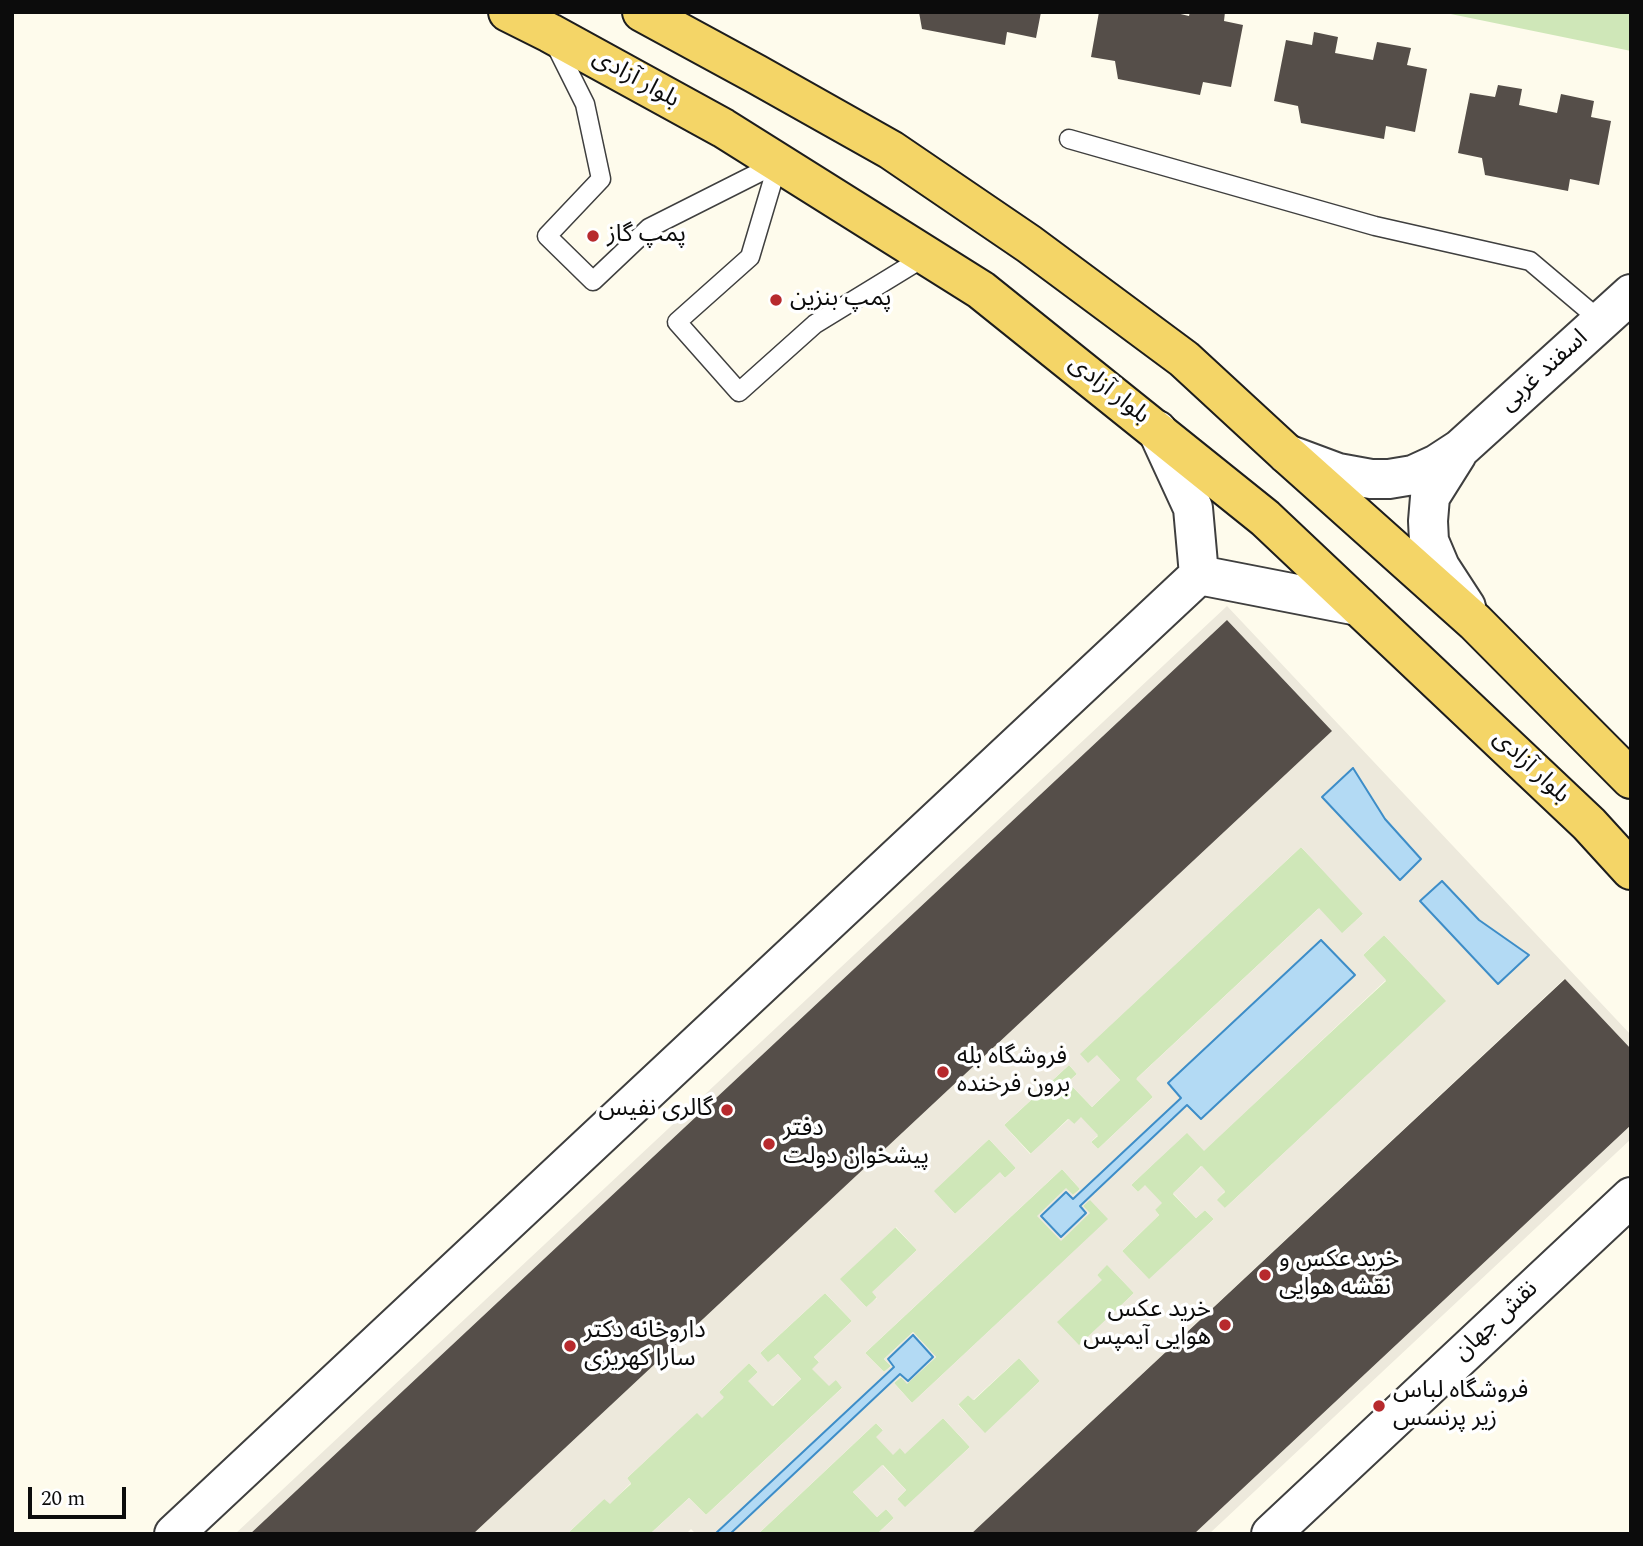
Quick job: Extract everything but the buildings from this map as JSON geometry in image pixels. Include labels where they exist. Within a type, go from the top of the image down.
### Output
[{"type":"main road","name":"بلوار آزادی","points":[[508,12],[723,128],[981,290],[1265,518],[1589,824],[1631,870]]},
{"type":"main road","points":[[642,12],[891,150],[1006,228],[1184,359],[1475,622],[1631,779]]},
{"type":"street","name":"اسفند غربی","points":[[1460,449],[1631,294]]},
{"type":"street","points":[[1157,430],[1194,508],[1199,575]]},
{"type":"street","points":[[1287,454],[1338,473],[1371,479],[1389,479],[1413,475],[1460,449]]},
{"type":"street","points":[[1460,449],[1430,497],[1429,541],[1440,567],[1475,622]]},
{"type":"street","points":[[1199,575],[1358,606]]},
{"type":"street","points":[[174,1534],[1199,575]]},
{"type":"street","name":"نقش جهان","points":[[1270,1534],[1631,1197]]},
{"type":"lane","points":[[550,33],[585,104],[601,179],[547,236],[593,281],[649,228],[778,163]]},
{"type":"lane","points":[[1069,139],[1375,226],[1530,261],[1601,321]]},
{"type":"lane","points":[[778,163],[750,257],[677,322],[739,392],[815,324],[926,256]]},
{"type":"green space","points":[[1441,12],[1631,12],[1631,51]]},
{"type":"green space","points":[[1301,847],[1364,913],[1342,934],[1318,909],[1137,1078],[1153,1097],[1098,1149],[1091,1142],[1098,1136],[1068,1119],[1031,1154],[1004,1125],[1069,1065],[1077,1074],[1068,1082],[1092,1107],[1120,1080],[1097,1056],[1088,1064],[1079,1054]]},
{"type":"green space","points":[[1384,935],[1447,1001],[1224,1209],[1216,1200],[1225,1192],[1201,1166],[1173,1194],[1196,1218],[1205,1210],[1214,1219],[1149,1280],[1122,1251],[1159,1215],[1145,1186],[1138,1192],[1131,1185],[1187,1132],[1204,1150],[1386,981],[1363,955]]},
{"type":"green space","points":[[989,1139],[1016,1168],[1005,1178],[1000,1173],[955,1214],[933,1191]]},
{"type":"green space","points":[[1062,1169],[1080,1189],[1073,1195],[1066,1188],[1090,1214],[1083,1206],[1090,1199],[1109,1219],[912,1403],[894,1383],[901,1377],[907,1383],[936,1357],[913,1332],[884,1359],[891,1366],[884,1372],[865,1353]]},
{"type":"green space","points":[[895,1227],[917,1250],[873,1292],[877,1297],[867,1308],[839,1279]]},
{"type":"green space","points":[[1107,1264],[1134,1293],[1079,1346],[1056,1322],[1101,1280],[1097,1275]]},
{"type":"green space","points":[[825,1293],[852,1321],[814,1357],[843,1387],[706,1515],[689,1498],[650,1534],[567,1534],[605,1498],[610,1503],[631,1484],[627,1478],[697,1412],[702,1417],[723,1398],[719,1392],[749,1363],[758,1372],[749,1381],[773,1406],[801,1379],[778,1354],[768,1363],[760,1353]]},
{"type":"green space","points":[[1019,1358],[1040,1381],[985,1434],[958,1404],[968,1395],[974,1400]]},
{"type":"green space","points":[[943,1418],[970,1447],[905,1508],[897,1499],[906,1490],[883,1465],[853,1492],[877,1517],[886,1509],[894,1518],[877,1534],[758,1534],[876,1423],[905,1453]]},
{"type":"shaded area","points":[[1227,606],[1631,1035],[1631,1049],[1564,979],[971,1534],[877,1534],[894,1518],[886,1509],[877,1517],[853,1492],[882,1465],[906,1490],[897,1499],[905,1507],[970,1447],[943,1418],[905,1454],[900,1448],[893,1455],[876,1437],[883,1430],[876,1423],[758,1534],[730,1534],[901,1374],[907,1380],[888,1359],[894,1366],[715,1534],[696,1534],[691,1529],[686,1534],[650,1534],[689,1498],[706,1515],[842,1388],[836,1380],[829,1386],[812,1369],[819,1362],[814,1357],[852,1321],[825,1293],[760,1353],[768,1362],[778,1354],[801,1379],[772,1406],[748,1381],[758,1372],[749,1363],[719,1392],[724,1397],[702,1418],[697,1413],[627,1478],[631,1483],[610,1504],[604,1499],[567,1534],[473,1534],[1331,731],[1227,620],[250,1534],[235,1534]],"holes":[[[1353,769],[1385,819],[1421,859],[1323,797]],[[1301,847],[1363,914],[1342,933],[1319,908],[1136,1079],[1153,1097],[1098,1149],[1091,1142],[1098,1135],[1081,1117],[1074,1124],[1069,1119],[1030,1154],[1004,1125],[1069,1065],[1077,1074],[1068,1082],[1092,1107],[1120,1080],[1097,1055],[1088,1063],[1080,1054]],[[1442,881],[1479,920],[1528,955],[1421,901]],[[1384,935],[1446,1001],[1225,1208],[1217,1200],[1225,1191],[1202,1166],[1173,1193],[1196,1218],[1205,1210],[1214,1219],[1149,1279],[1122,1251],[1159,1215],[1155,1210],[1162,1203],[1145,1185],[1138,1192],[1131,1185],[1187,1133],[1204,1151],[1386,980],[1363,955]],[[1168,1083],[1202,1119],[1188,1105],[1080,1206],[1086,1213],[1066,1192],[1073,1199],[1181,1098]],[[989,1139],[1016,1168],[1005,1178],[1000,1172],[955,1214],[934,1191]],[[1062,1169],[1080,1189],[1073,1195],[1066,1188],[1037,1216],[1061,1241],[1090,1213],[1083,1206],[1090,1200],[1108,1219],[912,1403],[894,1383],[901,1377],[907,1384],[936,1357],[913,1332],[884,1359],[891,1366],[884,1372],[865,1353]],[[896,1227],[917,1250],[872,1292],[877,1298],[866,1307],[840,1279]],[[1107,1265],[1134,1293],[1079,1345],[1057,1322],[1102,1280],[1097,1275]],[[1019,1358],[1040,1381],[985,1433],[958,1405],[968,1395],[973,1400]]]},
{"type":"shaded area","points":[[1631,1125],[1631,1139],[1209,1534],[1194,1534]]},
{"type":"water","points":[[1353,768],[1385,819],[1421,859],[1400,880],[1322,797]]},
{"type":"water","points":[[1442,881],[1479,920],[1529,955],[1498,984],[1420,901]]},
{"type":"water","points":[[1321,940],[1355,975],[1201,1119],[1187,1105],[1080,1206],[1086,1213],[1061,1237],[1041,1216],[1066,1192],[1073,1199],[1181,1098],[1168,1083]]},
{"type":"water","points":[[913,1335],[933,1357],[908,1381],[900,1374],[730,1534],[715,1534],[894,1367],[888,1359]]},
{"type":"place","name":"پمپ گاز","points":[[593,236]]},
{"type":"place","name":"پمپ بنزين","points":[[776,300]]},
{"type":"place","name":"فروشگاه بله برون فرخنده","points":[[943,1072]]},
{"type":"place","name":"گالری نفیس","points":[[727,1110]]},
{"type":"place","name":"دفتر پیشخوان دولت","points":[[769,1144]]},
{"type":"place","name":"خرید عکس و نقشه هوایی","points":[[1265,1275]]},
{"type":"place","name":"خرید عکس هوایی آیمپس","points":[[1225,1325]]},
{"type":"place","name":"داروخانه دکتر سارا کهریزی","points":[[570,1346]]},
{"type":"place","name":"فروشگاه لباس زیر پرنسس","points":[[1379,1406]]}]
